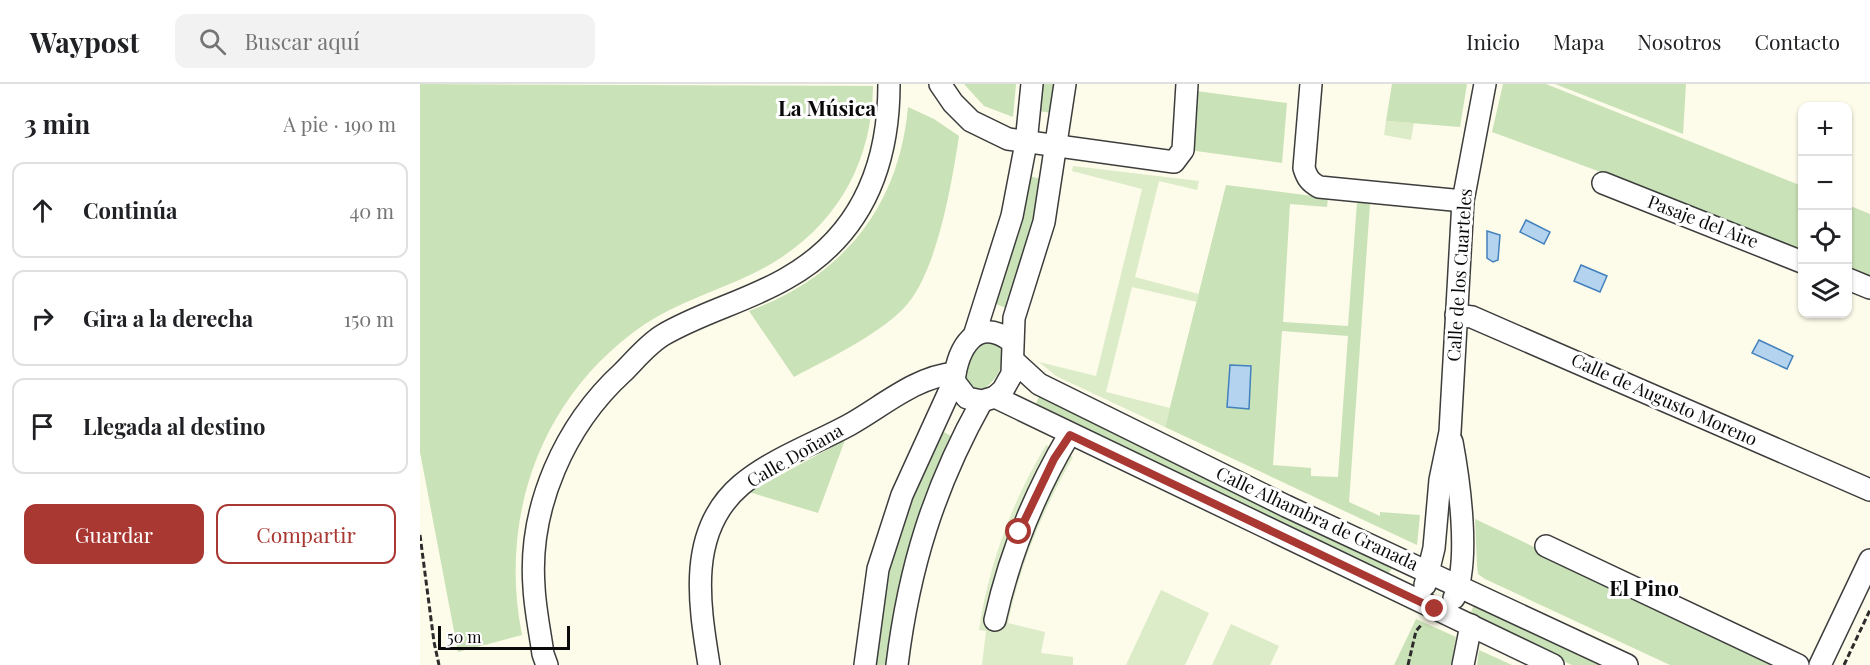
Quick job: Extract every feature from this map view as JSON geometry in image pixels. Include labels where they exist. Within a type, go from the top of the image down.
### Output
[{"type":"street","points":[[548,665],[543,654],[533,586],[538,522],[559,454],[601,392],[662,336],[788,278],[831,246],[863,203],[881,162],[889,121],[889,84]]},
{"type":"street","points":[[940,84],[952,103],[971,121],[987,131],[1026,143],[1174,162],[1183,150],[1187,84]]},
{"type":"street","points":[[974,336],[1012,216],[1026,143],[1032,84]]},
{"type":"street","points":[[897,665],[910,577],[931,509],[963,435],[988,399],[1008,383],[1015,362],[1011,341],[1014,318],[1044,222],[1065,84]]},
{"type":"street","points":[[1311,84],[1304,168],[1307,178],[1312,183],[1319,187],[1462,201]]},
{"type":"street","name":"Calle de los Cuarteles","points":[[1434,608],[1429,572],[1440,480],[1450,432],[1462,201],[1485,84]]},
{"type":"street","name":"Pasaje del Aire","points":[[1603,183],[1798,260]]},
{"type":"street","points":[[1852,281],[1870,288]]},
{"type":"street","name":"Calle de Augusto Moreno","points":[[1456,315],[1472,317],[1870,490]]},
{"type":"street","points":[[865,665],[878,568],[902,495],[954,377],[965,344],[984,331],[994,331],[1011,341]]},
{"type":"street","name":"Calle Alhambra de Granada","points":[[1015,362],[1039,384],[1286,506],[1627,665]]},
{"type":"street","name":"Calle Doñana","points":[[709,665],[701,620],[699,579],[704,543],[718,511],[741,486],[780,460],[850,424],[906,390],[938,375],[954,377]]},
{"type":"street","points":[[954,377],[967,398],[988,399]]},
{"type":"street","name":"Calle Alhambra de Granada","points":[[988,399],[1070,435],[1553,665]]},
{"type":"street","name":"Calle de los Cuarteles","points":[[1434,608],[1459,585],[1461,550],[1458,479],[1450,432]]},
{"type":"street","points":[[995,620],[1004,577],[1019,532],[1046,476],[1070,435]]},
{"type":"street","points":[[1546,546],[1798,665]]},
{"type":"street","points":[[1820,665],[1870,560]]},
{"type":"street","points":[[1463,665],[1471,625]]},
{"type":"path","points":[[420,536],[439,665]]},
{"type":"path","points":[[1408,665],[1416,631],[1434,608]]},
{"type":"path","points":[[1844,665],[1870,610]]},
{"type":"green space","points":[[420,84],[873,86],[871,117],[855,173],[841,198],[824,221],[779,259],[752,274],[671,309],[645,324],[609,353],[579,385],[554,422],[536,461],[523,502],[517,546],[516,590],[522,635],[458,652],[420,452]]},
{"type":"green space","points":[[964,84],[1016,84],[1013,117],[984,106]]},
{"type":"green space","points":[[1040,84],[1056,84],[1053,113],[1038,111]]},
{"type":"green space","points":[[1392,84],[1467,84],[1460,127],[1386,121]]},
{"type":"green space","points":[[1503,84],[1546,84],[1798,184],[1798,251],[1606,174],[1492,132]]},
{"type":"green space","points":[[1555,84],[1686,84],[1683,134]]},
{"type":"green space","points":[[1196,91],[1287,103],[1282,163],[1189,150]]},
{"type":"green space","points":[[908,107],[934,119],[959,136],[941,227],[925,274],[915,294],[892,319],[851,346],[794,377],[749,311],[782,296],[812,278],[838,257],[860,233],[879,206],[893,176]]},
{"type":"green space","points":[[1386,121],[1414,123],[1411,140],[1384,135]]},
{"type":"green space","points":[[1073,166],[1199,181],[1197,190],[1159,181],[1135,277],[1199,294],[1197,302],[1132,287],[1106,392],[1170,408],[1165,427],[1056,376],[1039,362],[1096,376],[1142,189],[1072,171]]},
{"type":"green space","points":[[1029,176],[1041,179],[1034,220],[1008,309],[994,303],[1022,218]]},
{"type":"green space","points":[[1226,185],[1328,198],[1327,207],[1290,204],[1283,322],[1348,326],[1357,202],[1370,204],[1349,502],[1380,516],[1380,512],[1420,515],[1417,545],[1165,427]],"holes":[[[1282,331],[1348,336],[1338,477],[1311,476],[1311,468],[1273,465]]]},
{"type":"green space","points":[[1852,207],[1870,214],[1870,280],[1852,273]]},
{"type":"green space","points":[[991,342],[1002,348],[1000,371],[985,388],[972,389],[965,379],[969,361],[975,351]]},
{"type":"green space","points":[[1040,394],[1396,564],[1385,577],[1034,408]]},
{"type":"green space","points":[[940,430],[953,437],[904,566],[894,610],[888,665],[873,665],[886,572],[904,515]]},
{"type":"green space","points":[[845,440],[818,513],[749,492]]},
{"type":"green space","points":[[1046,445],[1073,457],[1034,538],[1019,580],[1008,623],[1045,632],[1041,653],[1073,657],[1073,665],[982,665],[986,631],[979,630],[989,581],[1012,511]]},
{"type":"green space","points":[[1475,519],[1784,665],[1670,665],[1485,579],[1478,574]]},
{"type":"green space","points":[[1161,590],[1209,613],[1185,665],[1126,665]]},
{"type":"green space","points":[[1476,601],[1613,665],[1572,665],[1469,616]]},
{"type":"green space","points":[[1416,619],[1456,637],[1451,665],[1394,665]]},
{"type":"green space","points":[[1231,624],[1279,646],[1270,665],[1212,665]]},
{"type":"green space","points":[[1479,650],[1512,665],[1477,665]]},
{"type":"water","points":[[1526,220],[1550,232],[1544,244],[1520,232]]},
{"type":"water","points":[[1487,231],[1500,235],[1498,260],[1493,262],[1487,258]]},
{"type":"water","points":[[1581,265],[1607,276],[1600,292],[1574,281]]},
{"type":"water","points":[[1759,340],[1793,356],[1787,369],[1752,353]]},
{"type":"water","points":[[1230,365],[1251,366],[1249,409],[1227,407]]},
{"type":"district","name":"La Música","points":[[827,109]]},
{"type":"district","name":"El Pino","points":[[1644,589]]},
{"type":"route","points":[[1019,532],[1054,459],[1070,435],[1435,609]]}]
